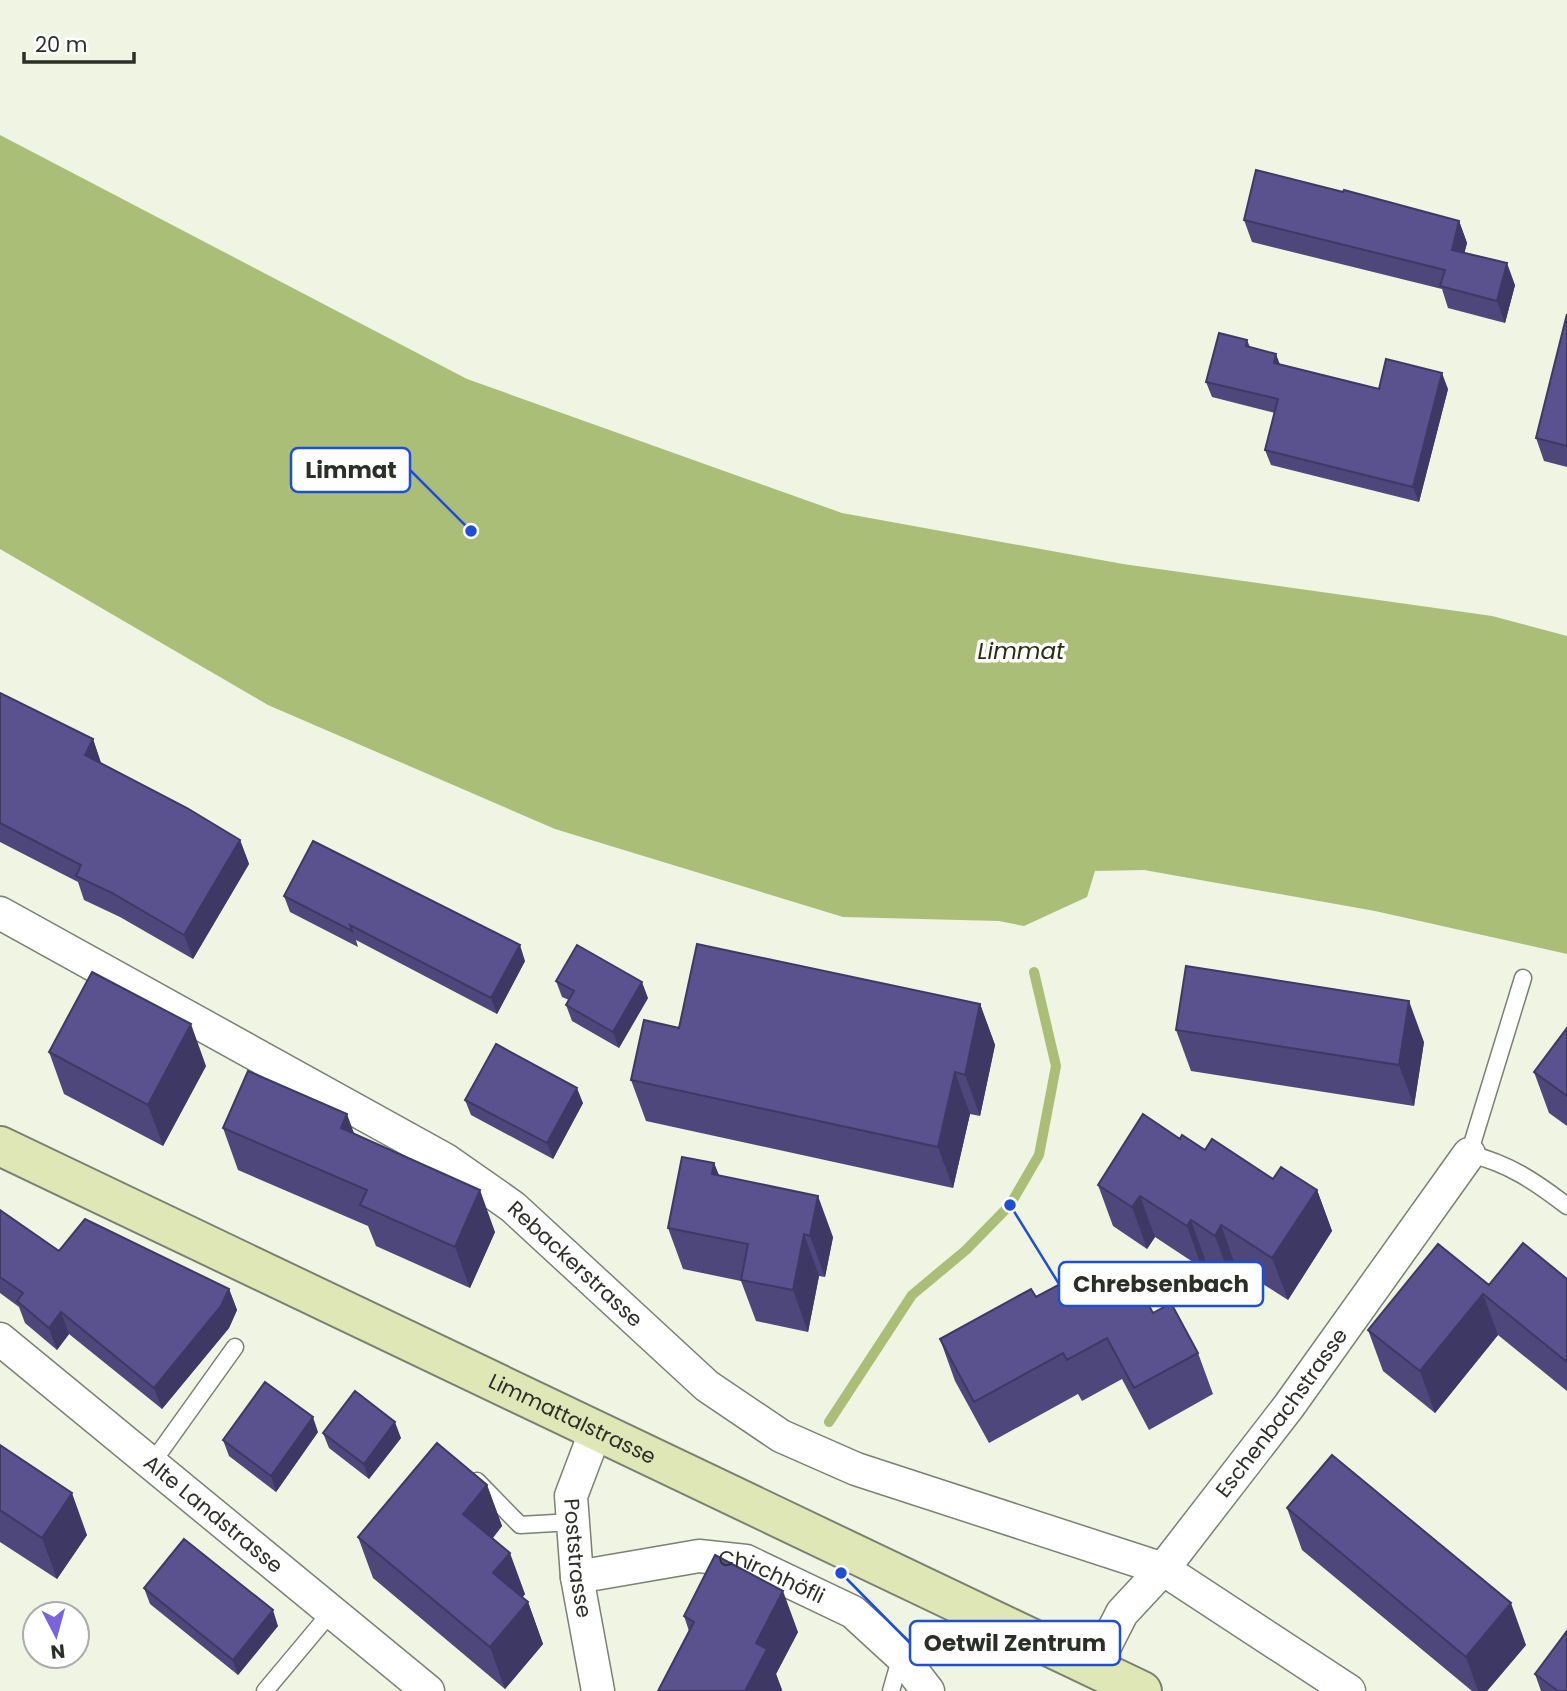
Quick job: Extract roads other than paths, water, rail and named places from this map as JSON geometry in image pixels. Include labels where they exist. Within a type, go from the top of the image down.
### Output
[{"type":"main road","name":"Limmattalstrasse","points":[[0,1146],[1142,1691]]},
{"type":"street","name":"Rebackerstrasse","points":[[0,913],[446,1160],[513,1207],[708,1385],[781,1436],[856,1469],[1163,1569],[1349,1691]]},
{"type":"street","name":"Eschenbachstrasse","points":[[1094,1668],[1122,1613],[1163,1569],[1289,1406],[1469,1154]]},
{"type":"street","name":"Alte Landstrasse","points":[[0,1339],[428,1691]]},
{"type":"street","name":"Poststrasse","points":[[596,1430],[579,1468],[571,1496],[577,1577],[598,1691]]},
{"type":"street","name":"Chirchhöfli","points":[[577,1577],[699,1556],[746,1561],[853,1612],[901,1656],[928,1691]]},
{"type":"lane","points":[[1522,978],[1469,1154],[1498,1161],[1535,1181],[1567,1206]]},
{"type":"lane","points":[[152,1463],[235,1347]]},
{"type":"lane","points":[[464,1468],[520,1525],[572,1522]]},
{"type":"lane","points":[[265,1691],[332,1611]]},
{"type":"lane","points":[[891,1691],[901,1656]]},
{"type":"water","name":"Limmat","points":[[0,135],[467,379],[842,513],[1123,564],[1492,616],[1567,636],[1567,954],[1375,911],[1144,870],[1095,871],[1087,897],[1024,926],[999,921],[843,917],[555,829],[268,705],[0,549]]},
{"type":"waterway","points":[[829,1422],[912,1295],[966,1250],[1010,1205],[1039,1155],[1056,1066],[1034,972]]},
{"type":"place","name":"Limmat","points":[[471,531]]},
{"type":"place","name":"Chrebsenbach","points":[[1010,1205]]},
{"type":"place","name":"Oetwil Zentrum","points":[[841,1573]]}]
